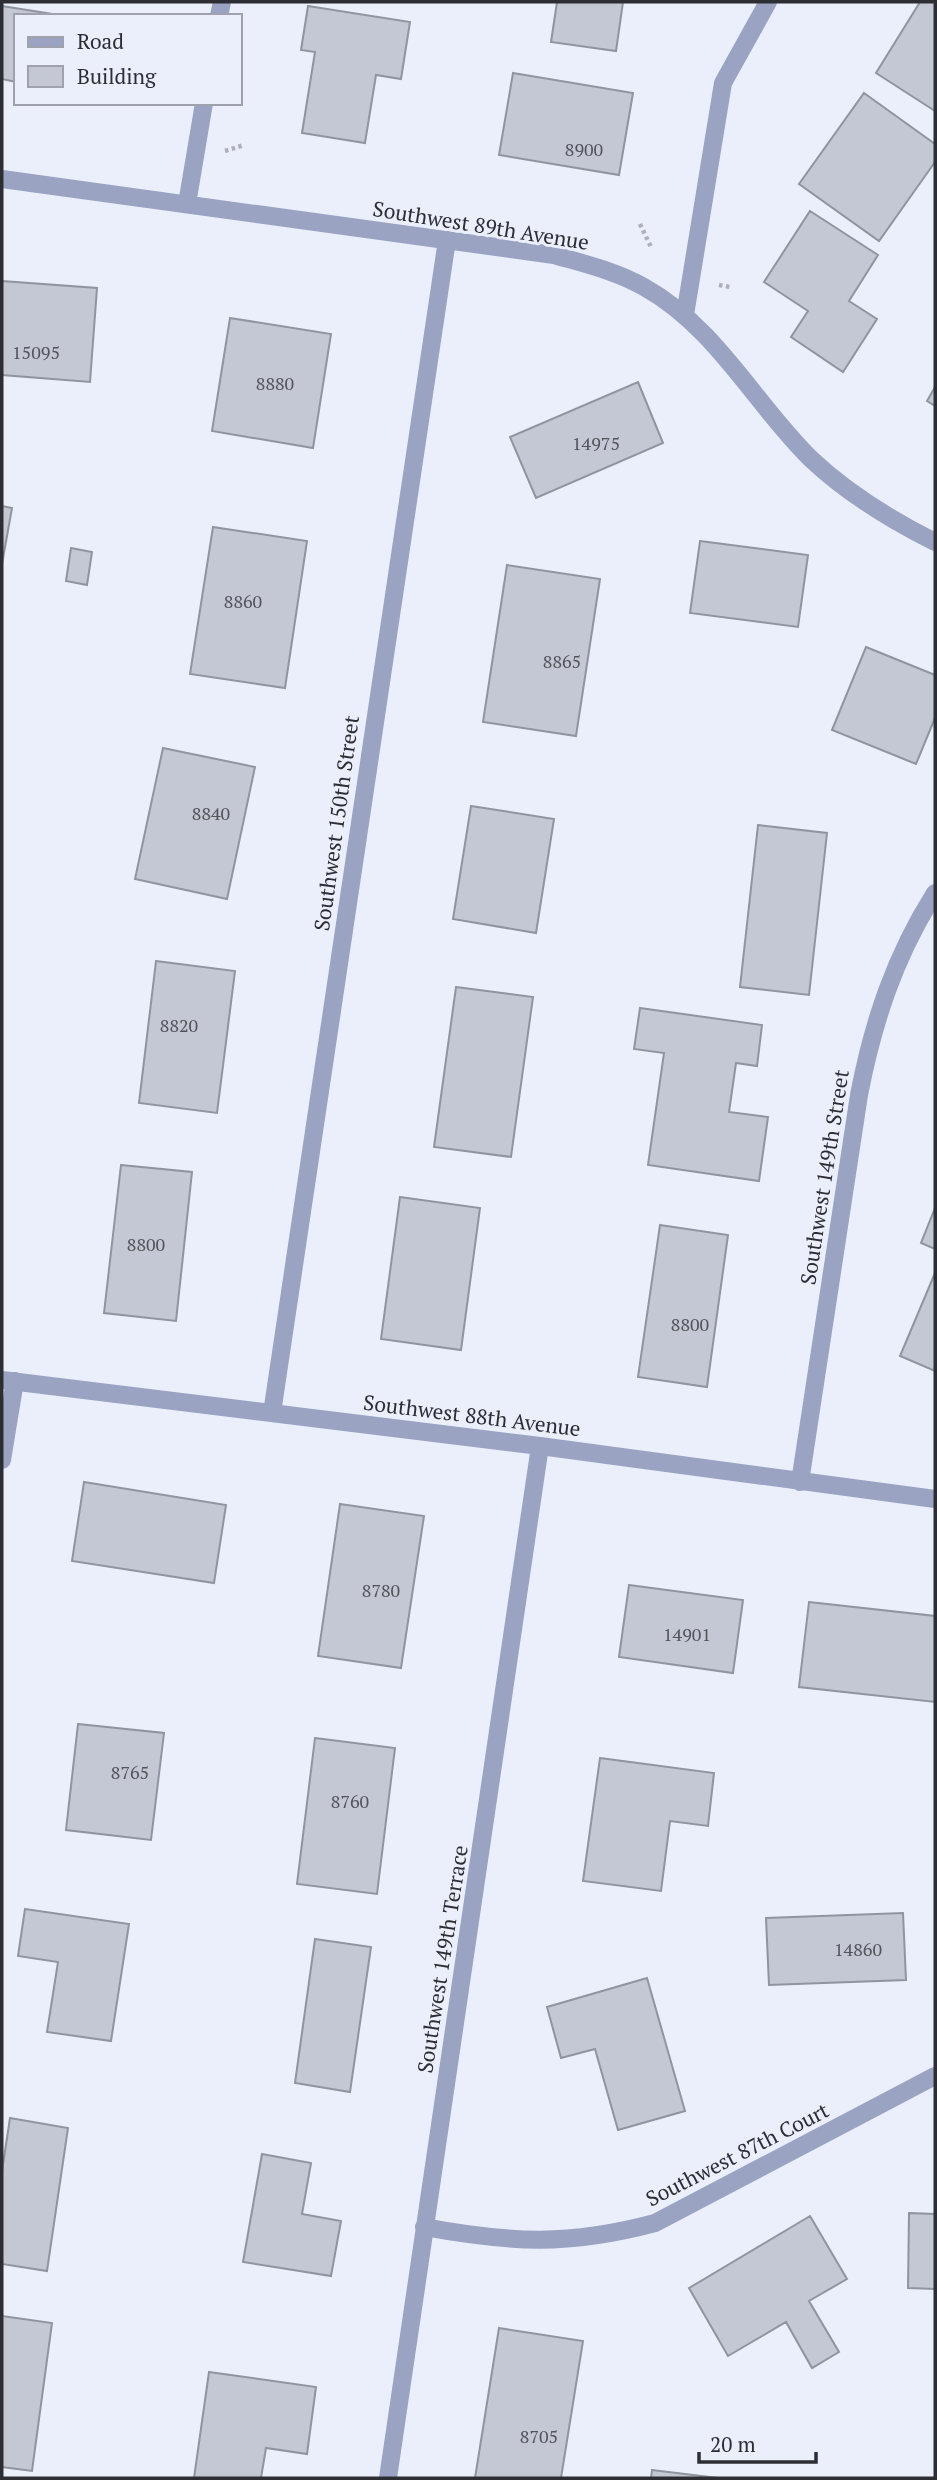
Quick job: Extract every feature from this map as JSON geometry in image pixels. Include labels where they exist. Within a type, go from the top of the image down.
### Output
[{"type":"street","points":[[685,315],[723,83],[768,2]]},
{"type":"street","points":[[187,204],[204,105]]},
{"type":"street","name":"Southwest 89th Avenue","points":[[2,179],[554,255],[613,272],[646,288],[685,315],[734,366],[811,458],[842,486],[935,542]]},
{"type":"street","name":"Southwest 150th Street","points":[[272,1413],[447,240]]},
{"type":"street","name":"Southwest 149th Street","points":[[800,1482],[871,1032],[892,974],[918,920],[935,893]]},
{"type":"street","points":[[2,1460],[8,1381]]},
{"type":"street","name":"Southwest 88th Avenue","points":[[8,1381],[540,1446],[935,1499]]},
{"type":"street","name":"Southwest 149th Terrace","points":[[388,2478],[540,1446]]},
{"type":"street","name":"Southwest 87th Court","points":[[424,2227],[489,2239],[533,2241],[611,2235],[654,2223],[935,2076]]},
{"type":"path","points":[[221,153],[244,145]]},
{"type":"path","points":[[640,224],[651,247]]},
{"type":"building","points":[[557,2],[623,2],[616,51],[551,42]]},
{"type":"building","points":[[920,2],[935,2],[935,111],[876,73]]},
{"type":"building","points":[[2,6],[52,14],[14,14],[14,82],[2,79]]},
{"type":"building","points":[[308,6],[410,22],[401,79],[376,75],[365,143],[302,133],[315,52],[301,50]]},
{"type":"building","points":[[513,73],[633,93],[619,175],[499,155]]},
{"type":"building","points":[[864,93],[935,144],[935,162],[879,241],[799,184]]},
{"type":"building","points":[[810,211],[878,255],[849,301],[877,319],[843,372],[791,337],[808,311],[764,282]]},
{"type":"building","points":[[2,281],[97,288],[90,382],[2,375]]},
{"type":"building","points":[[230,318],[331,334],[313,448],[212,431]]},
{"type":"building","points":[[638,382],[663,443],[536,498],[510,437]]},
{"type":"building","points":[[935,387],[935,406],[927,401]]},
{"type":"building","points":[[2,506],[12,508],[2,564]]},
{"type":"building","points":[[213,527],[307,541],[285,688],[190,674]]},
{"type":"building","points":[[700,541],[808,555],[798,627],[690,613]]},
{"type":"building","points":[[71,548],[92,552],[87,585],[66,581]]},
{"type":"building","points":[[507,565],[600,579],[576,736],[483,722]]},
{"type":"building","points":[[866,647],[935,675],[935,718],[916,764],[832,730]]},
{"type":"building","points":[[163,748],[255,767],[227,899],[135,879]]},
{"type":"building","points":[[471,806],[554,819],[536,933],[453,919]]},
{"type":"building","points":[[758,825],[827,833],[809,995],[740,987]]},
{"type":"building","points":[[156,961],[235,971],[217,1113],[139,1103]]},
{"type":"building","points":[[456,987],[533,997],[511,1157],[434,1147]]},
{"type":"building","points":[[640,1008],[762,1025],[757,1066],[736,1063],[729,1112],[768,1117],[759,1181],[648,1165],[664,1053],[634,1049]]},
{"type":"building","points":[[121,1165],[192,1172],[176,1321],[104,1313]]},
{"type":"building","points":[[400,1197],[480,1208],[461,1350],[381,1339]]},
{"type":"building","points":[[935,1208],[935,1249],[921,1243]]},
{"type":"building","points":[[660,1225],[728,1235],[707,1387],[638,1377]]},
{"type":"building","points":[[935,1273],[935,1371],[900,1356]]},
{"type":"building","points":[[84,1482],[226,1505],[214,1583],[72,1561]]},
{"type":"building","points":[[340,1504],[424,1516],[401,1668],[318,1656]]},
{"type":"building","points":[[629,1585],[743,1600],[733,1673],[619,1657]]},
{"type":"building","points":[[809,1602],[935,1616],[935,1702],[799,1687]]},
{"type":"building","points":[[78,1724],[164,1733],[151,1840],[66,1830]]},
{"type":"building","points":[[315,1738],[395,1748],[377,1894],[297,1884]]},
{"type":"building","points":[[600,1758],[714,1773],[708,1826],[670,1821],[661,1891],[583,1881]]},
{"type":"building","points":[[25,1909],[129,1924],[111,2041],[47,2032],[58,1962],[18,1956]]},
{"type":"building","points":[[903,1913],[906,1980],[769,1985],[766,1918]]},
{"type":"building","points":[[315,1939],[371,1947],[350,2092],[295,2083]]},
{"type":"building","points":[[647,1978],[685,2111],[618,2130],[595,2049],[561,2058],[547,2007]]},
{"type":"building","points":[[10,2118],[68,2128],[47,2271],[2,2264],[2,2171]]},
{"type":"building","points":[[262,2154],[311,2163],[302,2214],[341,2221],[331,2276],[243,2262]]},
{"type":"building","points":[[909,2213],[935,2214],[935,2289],[908,2288]]},
{"type":"building","points":[[810,2216],[847,2279],[809,2301],[839,2352],[812,2368],[786,2322],[728,2356],[689,2288]]},
{"type":"building","points":[[2,2316],[52,2323],[32,2471],[2,2467]]},
{"type":"building","points":[[499,2328],[583,2341],[561,2478],[475,2478]]},
{"type":"building","points":[[209,2372],[316,2387],[307,2454],[266,2448],[261,2478],[194,2478]]},
{"type":"building","points":[[652,2470],[718,2478],[651,2478]]}]
